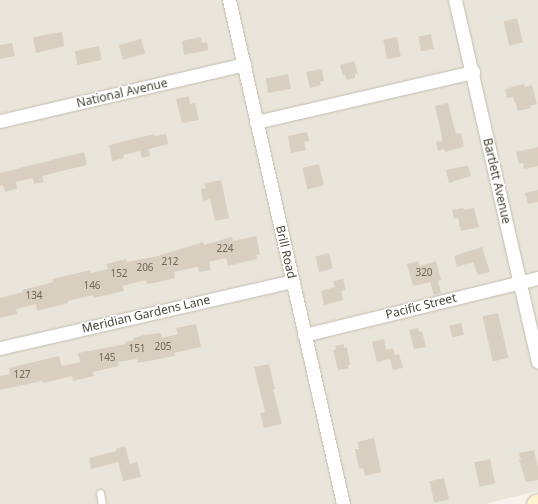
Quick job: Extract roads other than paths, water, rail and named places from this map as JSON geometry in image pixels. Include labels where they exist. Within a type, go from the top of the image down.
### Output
[{"type":"street","name":"Brill Road","points":[[229,0],[343,504]]},
{"type":"street","name":"Bartlett Avenue","points":[[455,0],[538,362]]},
{"type":"street","name":"National Avenue","points":[[0,121],[244,64]]},
{"type":"street","points":[[256,122],[472,72]]},
{"type":"street","name":"Pacific Street","points":[[304,335],[538,278]]},
{"type":"street","name":"Meridian Gardens Lane","points":[[0,348],[292,281]]},
{"type":"lane","points":[[100,493],[102,504]]}]
